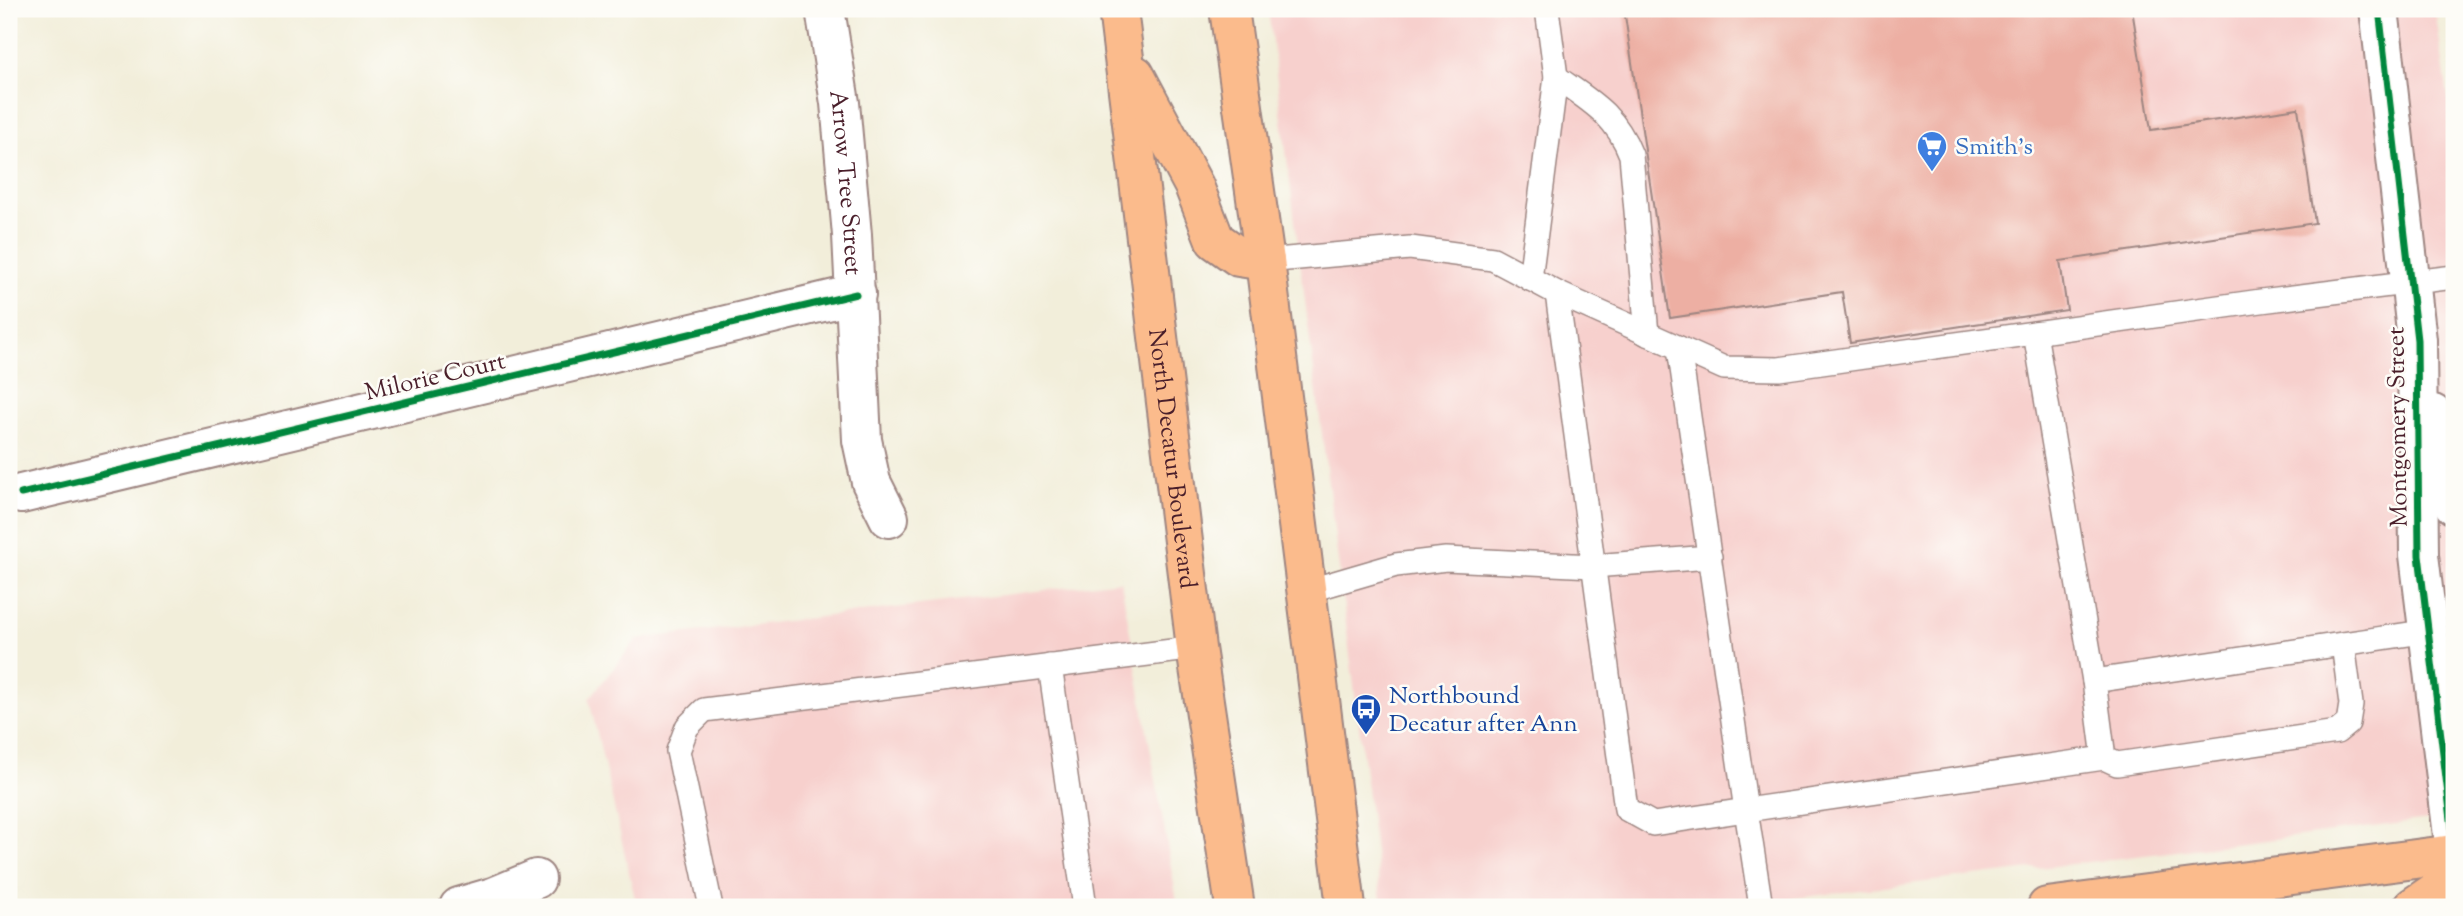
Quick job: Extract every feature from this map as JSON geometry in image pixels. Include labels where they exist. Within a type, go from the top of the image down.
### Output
[{"type":"main road","name":"North Decatur Boulevard","points":[[1118,9],[1196,648],[1236,907]]},
{"type":"main road","points":[[1229,9],[1265,261],[1346,907]]},
{"type":"main road","points":[[1124,54],[1194,186],[1215,240],[1239,257],[1265,261]]},
{"type":"main road","points":[[2047,907],[2454,854]]},
{"type":"main road","points":[[2413,907],[2454,879]]},
{"type":"street","name":"Arrow Tree Street","points":[[825,9],[840,103],[856,294],[862,440],[871,482],[889,518]]},
{"type":"street","name":"Montgomery Street","points":[[2379,9],[2417,340],[2454,505]]},
{"type":"street","name":"Milorie Court","points":[[21,494],[856,294]]},
{"type":"street","name":"Montgomery Street","points":[[2417,340],[2419,555],[2454,844]]},
{"type":"street","points":[[459,907],[493,897],[536,879]]},
{"type":"lane","points":[[1530,279],[1556,77],[1547,9]]},
{"type":"lane","points":[[1556,77],[1601,108],[1622,131],[1631,155],[1647,334]]},
{"type":"lane","points":[[1265,261],[1410,248],[1493,260],[1557,293],[1724,368],[1779,369],[2454,278]]},
{"type":"lane","points":[[1557,293],[1626,809],[1653,824],[2104,758],[2118,764],[2337,732],[2348,723],[2351,704],[2343,644]]},
{"type":"lane","points":[[2035,333],[2094,681],[2104,758]]},
{"type":"lane","points":[[1679,348],[1761,907]]},
{"type":"lane","points":[[1307,590],[1396,565],[1446,559],[1593,566],[1710,557]]},
{"type":"lane","points":[[2094,681],[2428,631]]},
{"type":"lane","points":[[712,907],[678,751],[688,727],[704,710],[1196,648]]},
{"type":"lane","points":[[1049,666],[1085,907]]},
{"type":"shaded area","points":[[1268,9],[2435,9],[2454,136],[2454,817],[1722,907],[1382,907]]},
{"type":"shaded area","points":[[1121,581],[1178,907],[637,907],[589,699],[637,639]]},
{"type":"building","points":[[1624,9],[2132,9],[2151,130],[2298,108],[2315,223],[2060,261],[2067,310],[1850,343],[1842,292],[1670,318]]},
{"type":"cycle path","points":[[2379,9],[2417,340],[2419,555],[2454,844]]},
{"type":"cycle path","points":[[21,494],[856,294]]},
{"type":"place","name":"Smith's","points":[[1932,173]]},
{"type":"place","name":"Northbound Decatur after Ann","points":[[1366,736]]}]
